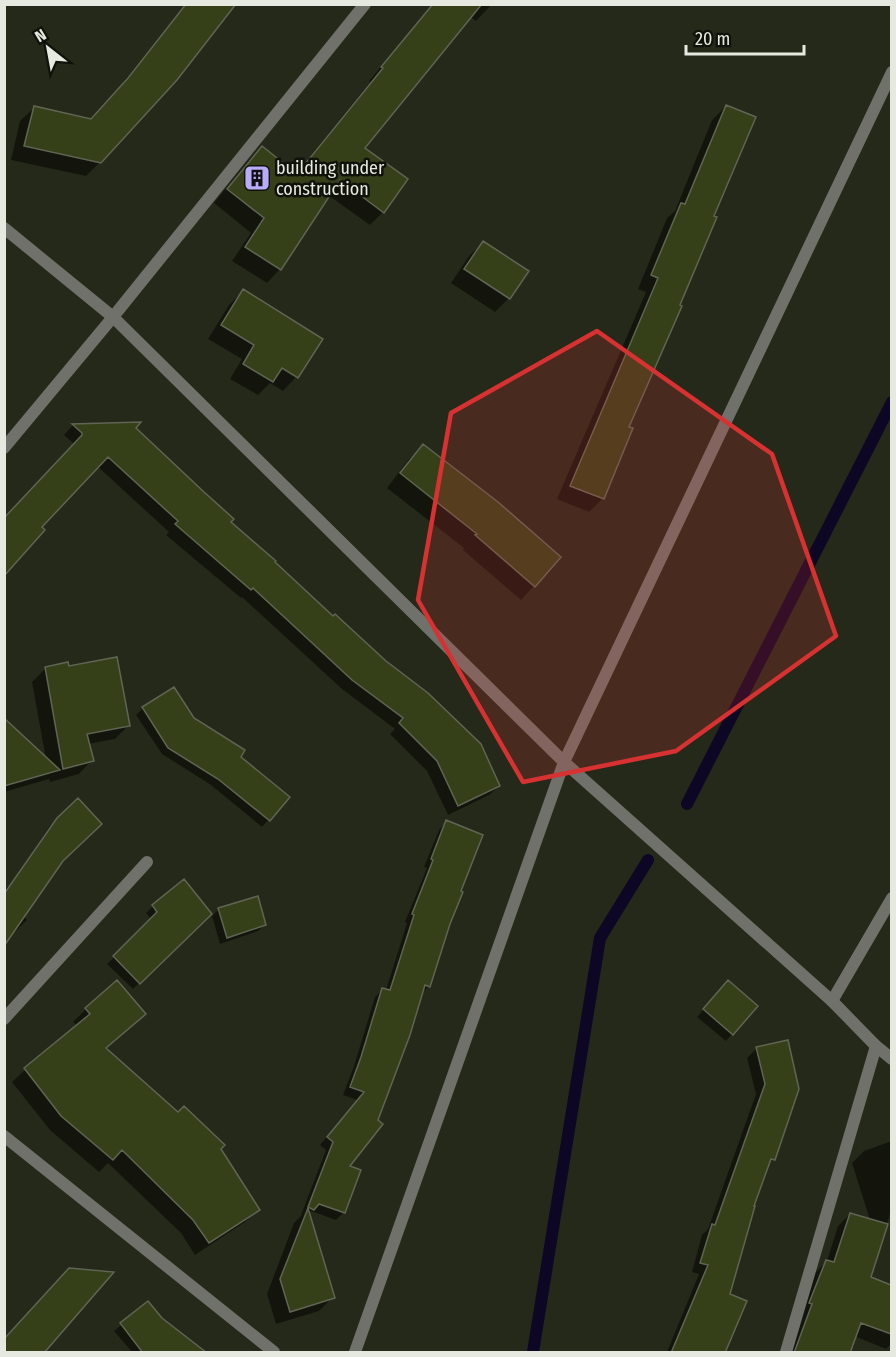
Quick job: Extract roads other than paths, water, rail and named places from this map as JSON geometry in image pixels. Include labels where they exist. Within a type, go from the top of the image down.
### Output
[{"type":"street","points":[[4,448],[113,317],[365,4]]},
{"type":"street","points":[[355,1353],[564,762],[891,72]]},
{"type":"street","points":[[4,228],[113,317],[564,762],[832,1001],[891,1059]]},
{"type":"street","points":[[4,1019],[147,862]]},
{"type":"street","points":[[832,1001],[891,898]]},
{"type":"street","points":[[786,1353],[876,1046]]},
{"type":"street","points":[[4,1136],[274,1353]]},
{"type":"waterway","points":[[687,804],[892,402]]},
{"type":"waterway","points":[[533,1352],[600,938],[648,860]]},
{"type":"place","name":"building under construction","points":[[257,178]]}]
